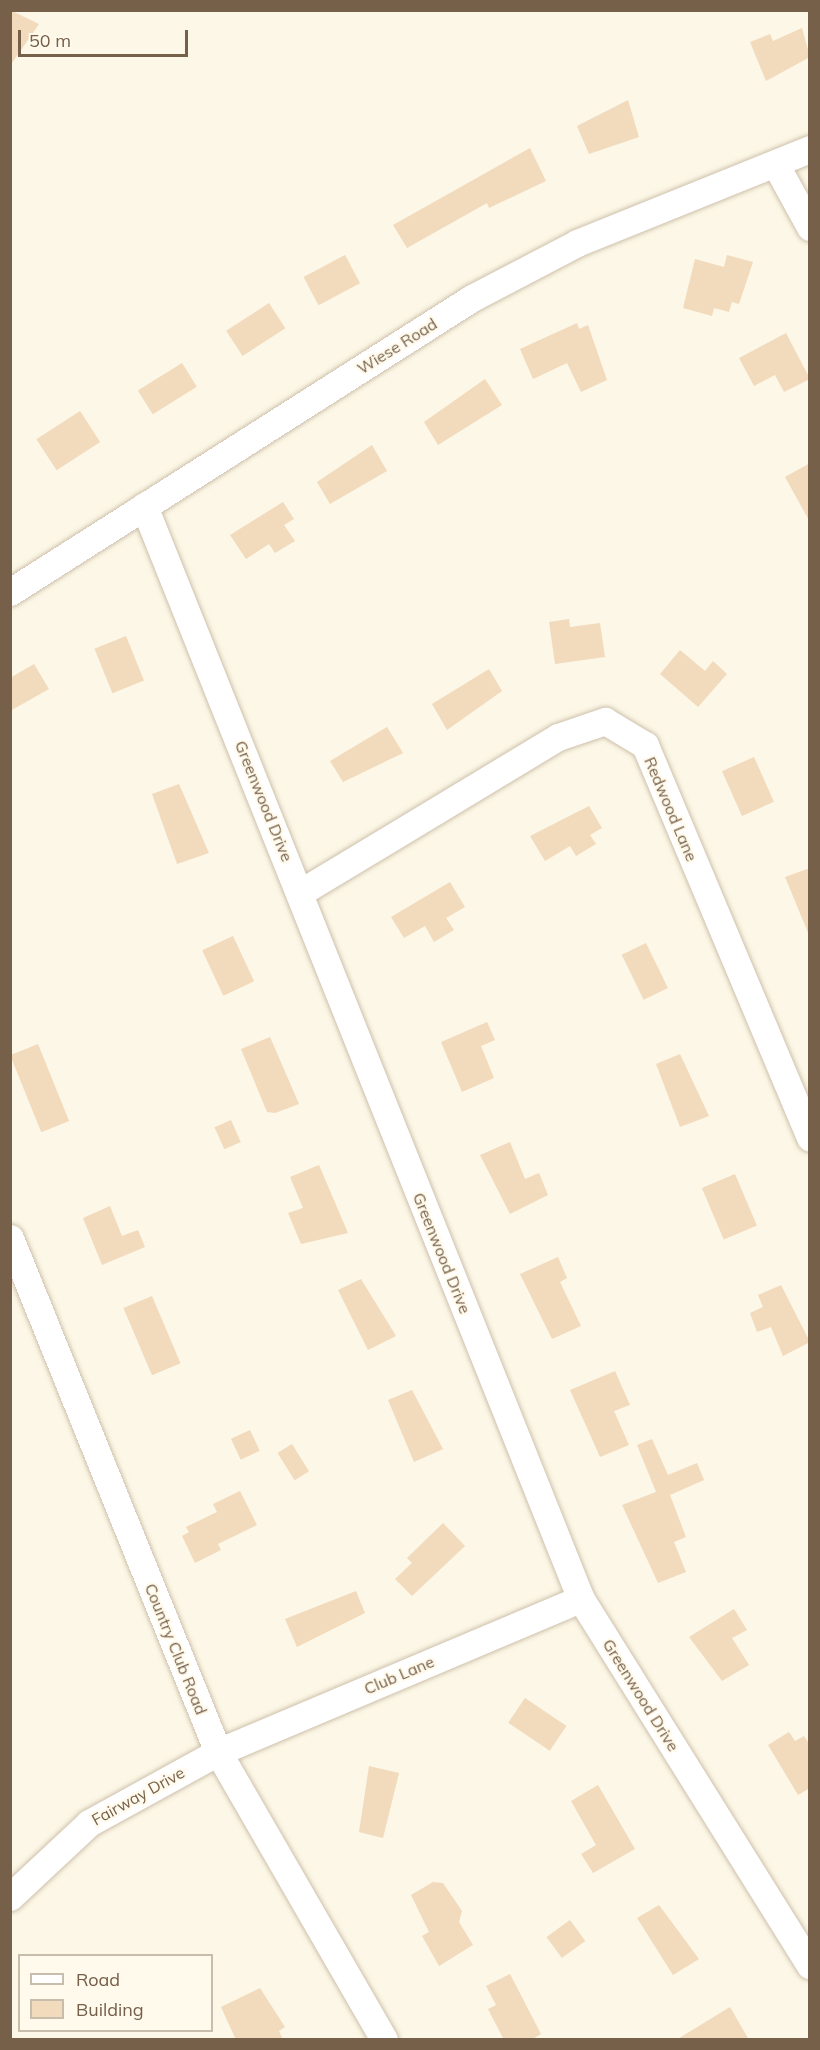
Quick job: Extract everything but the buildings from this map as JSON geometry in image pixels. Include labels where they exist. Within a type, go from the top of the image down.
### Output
[{"type":"street","name":"Wiese Road","points":[[10,592],[472,298],[577,243],[776,165],[810,149]]},
{"type":"street","points":[[776,165],[810,227]]},
{"type":"street","name":"Greenwood Drive","points":[[144,506],[301,892],[580,1599],[810,1965]]},
{"type":"street","name":"Redwood Lane","points":[[301,892],[558,736],[605,721],[645,745],[810,1138]]},
{"type":"street","name":"Country Club Road","points":[[10,1238],[218,1752],[384,2040]]},
{"type":"street","name":"Club Lane","points":[[218,1752],[580,1599]]},
{"type":"street","name":"Fairway Drive","points":[[10,1897],[89,1823],[218,1752]]}]
